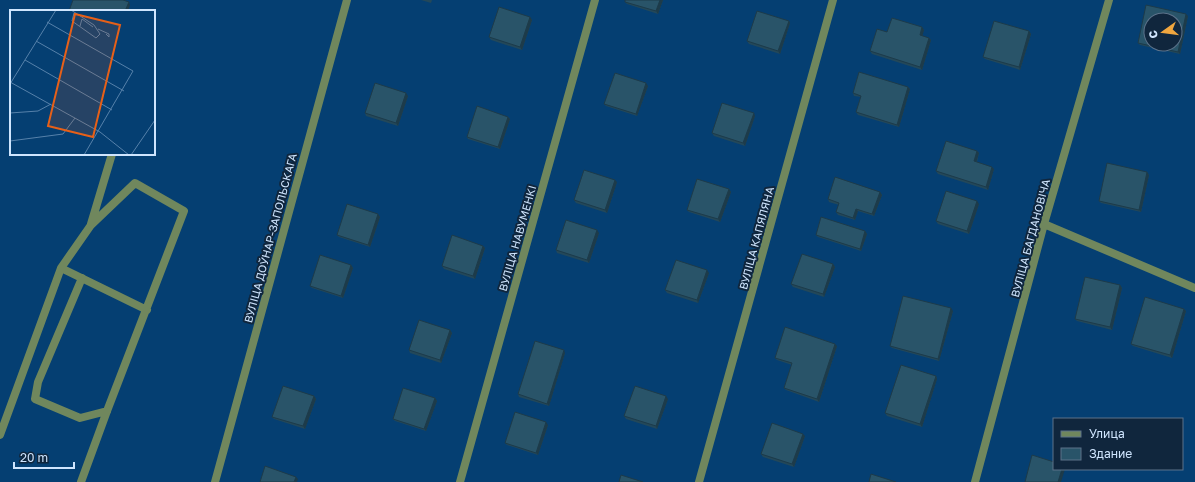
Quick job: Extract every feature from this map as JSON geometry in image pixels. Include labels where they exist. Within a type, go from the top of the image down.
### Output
[{"type":"street","name":"ВУЛІЦА ДОЎНАР-ЗАПОЛЬСКАГА","points":[[215,482],[346,0]]},
{"type":"street","name":"ВУЛІЦА НАВУМЕНКІ","points":[[460,482],[595,0]]},
{"type":"street","name":"ВУЛІЦА КАПЯЛЯНА","points":[[699,482],[833,0]]},
{"type":"street","name":"ВУЛІЦА БАГДАНОВІЧА","points":[[975,482],[1044,224],[1109,0]]},
{"type":"street","points":[[91,225],[112,155]]},
{"type":"street","points":[[0,435],[61,268],[91,225],[135,183],[184,211],[107,411],[82,482]]},
{"type":"street","points":[[1044,224],[1195,288]]},
{"type":"street","points":[[61,268],[147,310]]},
{"type":"street","points":[[82,278],[38,382],[35,399],[80,418],[107,411]]},
{"type":"building","points":[[73,0],[123,0],[129,2],[125,10],[69,10]]},
{"type":"building","points":[[625,0],[660,0],[656,11],[625,2]]},
{"type":"building","points":[[1146,5],[1177,12],[1145,12]]},
{"type":"building","points":[[499,7],[530,17],[520,47],[489,37]]},
{"type":"building","points":[[757,11],[789,21],[778,51],[747,41]]},
{"type":"building","points":[[1183,13],[1186,14],[1183,28]]},
{"type":"building","points":[[892,18],[922,27],[920,35],[929,38],[920,67],[870,51],[877,29],[887,32]]},
{"type":"building","points":[[1143,19],[1143,44],[1138,43]]},
{"type":"building","points":[[994,21],[1029,31],[1019,67],[983,57]]},
{"type":"building","points":[[859,72],[908,87],[897,125],[856,112],[861,96],[853,93]]},
{"type":"building","points":[[615,73],[646,83],[636,114],[604,104]]},
{"type":"building","points":[[375,83],[406,93],[396,123],[365,113]]},
{"type":"building","points":[[722,103],[754,113],[743,143],[712,133]]},
{"type":"building","points":[[477,106],[508,117],[498,147],[467,137]]},
{"type":"building","points":[[946,141],[977,151],[974,161],[992,167],[986,187],[936,171]]},
{"type":"building","points":[[1107,163],[1147,172],[1139,210],[1099,201]]},
{"type":"building","points":[[584,170],[615,180],[605,210],[574,200]]},
{"type":"building","points":[[835,177],[880,192],[872,214],[856,209],[853,218],[836,212],[839,203],[828,199]]},
{"type":"building","points":[[697,179],[729,189],[718,219],[687,210]]},
{"type":"building","points":[[946,191],[977,201],[967,231],[936,221]]},
{"type":"building","points":[[347,204],[378,214],[368,245],[337,235]]},
{"type":"building","points":[[821,217],[865,231],[860,249],[816,235]]},
{"type":"building","points":[[566,220],[597,230],[587,260],[556,250]]},
{"type":"building","points":[[452,235],[483,246],[473,276],[442,266]]},
{"type":"building","points":[[802,254],[833,264],[823,294],[791,284]]},
{"type":"building","points":[[320,255],[351,265],[341,296],[310,286]]},
{"type":"building","points":[[676,260],[707,270],[697,300],[665,290]]},
{"type":"building","points":[[1085,277],[1120,285],[1110,327],[1075,319]]},
{"type":"building","points":[[903,296],[951,308],[938,359],[890,346]]},
{"type":"building","points":[[1145,297],[1184,309],[1170,355],[1131,344]]},
{"type":"building","points":[[419,320],[450,330],[440,360],[409,350]]},
{"type":"building","points":[[785,327],[835,344],[817,399],[784,388],[792,363],[775,358]]},
{"type":"building","points":[[535,341],[564,350],[547,404],[518,394]]},
{"type":"building","points":[[901,365],[936,376],[920,424],[885,413]]},
{"type":"building","points":[[283,386],[314,396],[303,426],[272,417]]},
{"type":"building","points":[[635,386],[666,396],[656,426],[624,416]]},
{"type":"building","points":[[403,388],[435,398],[424,429],[393,419]]},
{"type":"building","points":[[515,412],[546,422],[536,453],[505,443]]},
{"type":"building","points":[[772,423],[803,434],[792,464],[761,454]]},
{"type":"building","points":[[1032,455],[1053,462],[1053,470],[1062,470],[1058,482],[1025,482]]},
{"type":"building","points":[[265,466],[296,477],[294,482],[260,482]]},
{"type":"building","points":[[871,474],[896,482],[869,482]]},
{"type":"building","points":[[621,475],[643,482],[619,482]]}]
